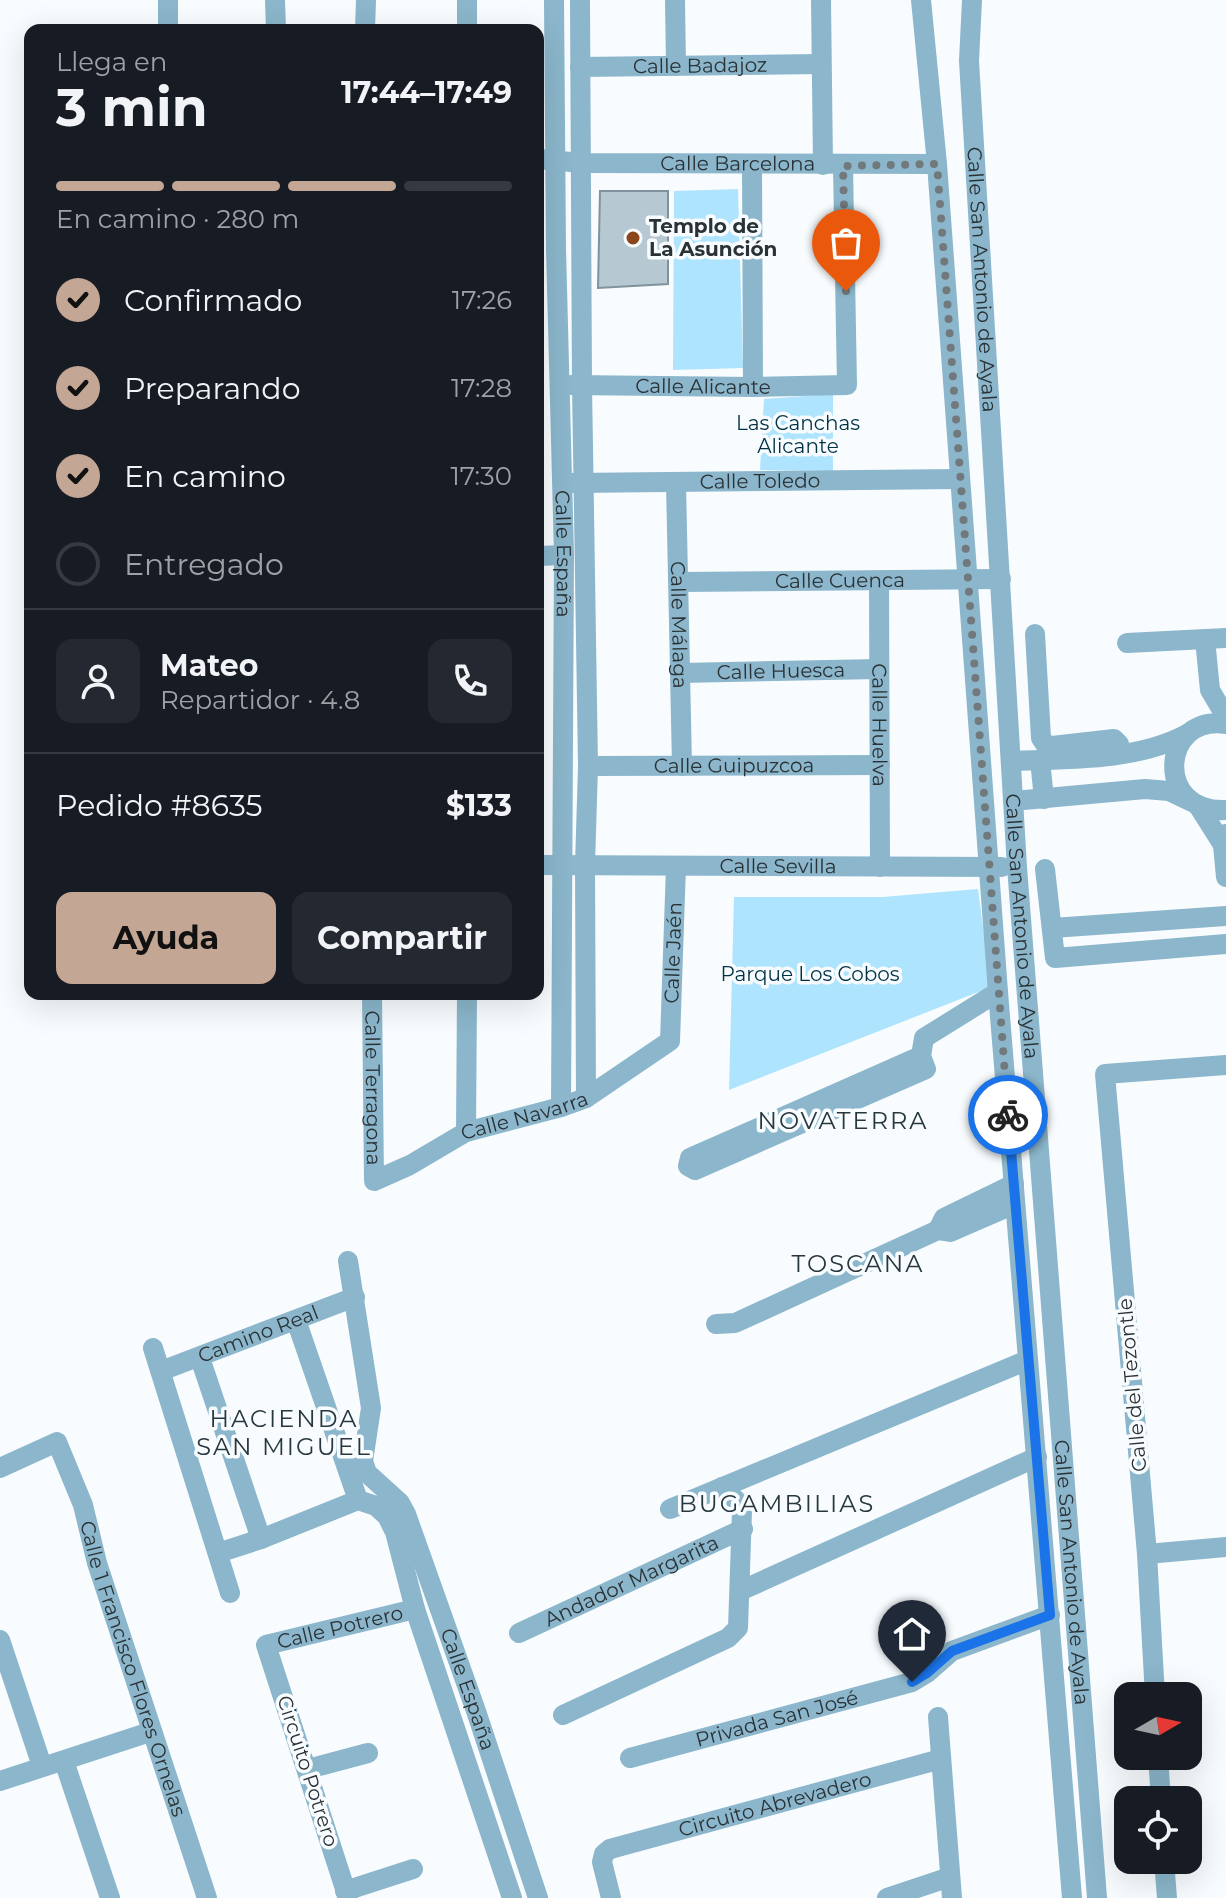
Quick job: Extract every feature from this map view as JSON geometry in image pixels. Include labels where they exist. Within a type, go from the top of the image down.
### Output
[{"type":"street","points":[[168,0],[168,24]]},
{"type":"street","points":[[275,0],[276,24]]},
{"type":"street","points":[[365,24],[366,0]]},
{"type":"street","points":[[467,0],[467,24]]},
{"type":"street","name":"Calle España","points":[[554,0],[547,160],[547,250],[559,385],[564,555],[561,1107]]},
{"type":"street","name":"Calle España","points":[[580,0],[588,766],[585,865],[586,1098]]},
{"type":"street","points":[[675,0],[676,66]]},
{"type":"street","points":[[821,0],[821,64],[833,165]]},
{"type":"street","points":[[921,0],[937,164],[998,992],[1072,1898]]},
{"type":"street","name":"Calle San Antonio de Ayala","points":[[972,0],[969,61],[1017,867],[1097,1898]]},
{"type":"street","name":"Calle Badajoz","points":[[580,67],[821,64]]},
{"type":"street","name":"Calle Barcelona","points":[[547,160],[582,163],[937,164]]},
{"type":"street","points":[[752,164],[753,387]]},
{"type":"street","name":"Calle Alicante","points":[[559,385],[847,385],[833,165]]},
{"type":"street","name":"Calle Toledo","points":[[562,483],[960,479]]},
{"type":"street","name":"Calle Málaga","points":[[676,483],[682,766]]},
{"type":"street","points":[[544,556],[564,555]]},
{"type":"street","name":"Calle Cuenca","points":[[680,582],[1001,579]]},
{"type":"street","name":"Calle Huelva","points":[[879,581],[880,867]]},
{"type":"street","points":[[1035,634],[1041,738],[1045,744],[1052,746],[1114,739],[1119,744],[1120,753]]},
{"type":"street","points":[[1127,643],[1226,638]]},
{"type":"street","points":[[1205,639],[1210,690],[1202,717],[1178,746],[1174,776],[1180,790],[1225,839],[1226,877]]},
{"type":"street","name":"Calle Huesca","points":[[681,673],[879,669]]},
{"type":"street","points":[[1210,690],[1226,717]]},
{"type":"street","points":[[1011,761],[1140,752],[1166,745],[1214,722],[1226,724]]},
{"type":"street","points":[[1040,760],[1044,799]]},
{"type":"street","name":"Calle Guipuzcoa","points":[[588,766],[880,765]]},
{"type":"street","points":[[1014,801],[1145,789],[1169,791],[1212,810],[1226,810]]},
{"type":"street","name":"Calle Sevilla","points":[[544,865],[1017,867]]},
{"type":"street","name":"Calle Jaén","points":[[670,1041],[676,866]]},
{"type":"street","points":[[1045,869],[1055,958],[1226,944]]},
{"type":"street","points":[[1052,928],[1226,916]]},
{"type":"street","points":[[786,1123],[851,1094],[926,1069],[921,1056],[924,1038],[998,992]]},
{"type":"street","name":"Calle Terragona","points":[[372,1000],[374,1181]]},
{"type":"street","points":[[466,1132],[467,1000]]},
{"type":"street","name":"Calle Navarra","points":[[374,1181],[410,1165],[466,1132],[586,1098],[670,1041]]},
{"type":"street","name":"Calle del Tezontle","points":[[1154,1682],[1147,1554],[1105,1074],[1226,1065]]},
{"type":"street","points":[[1010,1145],[1040,1144]]},
{"type":"street","points":[[716,1324],[735,1323],[938,1230],[944,1218],[1014,1194]]},
{"type":"street","points":[[348,1261],[371,1408],[354,1463]]},
{"type":"street","name":"Camino Real","points":[[161,1371],[355,1297]]},
{"type":"street","points":[[218,1553],[372,1498],[367,1473],[354,1463],[296,1320]]},
{"type":"street","points":[[153,1348],[230,1593]]},
{"type":"street","points":[[200,1358],[261,1539]]},
{"type":"street","points":[[670,1509],[1028,1360]]},
{"type":"street","name":"Calle 1 Francisco Flores Ornelas","points":[[0,1468],[57,1442],[83,1505],[97,1563],[150,1732],[207,1898]]},
{"type":"street","points":[[740,1591],[1037,1457]]},
{"type":"street","points":[[563,1715],[728,1638],[738,1628],[743,1529],[739,1503],[722,1487]]},
{"type":"street","name":"Calle España","points":[[372,1498],[395,1532],[415,1609],[512,1898]]},
{"type":"street","name":"Calle España","points":[[372,1498],[400,1503],[406,1514],[538,1898]]},
{"type":"street","points":[[1042,1526],[1070,1524]]},
{"type":"street","name":"Andador Margarita","points":[[519,1633],[743,1529]]},
{"type":"street","points":[[1147,1554],[1226,1547]]},
{"type":"street","name":"Calle Potrero","points":[[266,1645],[415,1609]]},
{"type":"street","name":"Privada San José","points":[[630,1758],[912,1682],[952,1651],[1050,1615]]},
{"type":"street","points":[[0,1640],[42,1766]]},
{"type":"street","name":"Circuito Potrero","points":[[266,1645],[346,1894]]},
{"type":"street","points":[[1055,1679],[1081,1678]]},
{"type":"street","points":[[887,1898],[951,1888],[938,1717]]},
{"type":"street","points":[[0,1781],[150,1732]]},
{"type":"street","points":[[308,1769],[368,1753]]},
{"type":"street","name":"Circuito Abrevadero","points":[[611,1898],[602,1862],[604,1854],[610,1849],[941,1759]]},
{"type":"street","points":[[64,1761],[110,1898]]},
{"type":"street","points":[[504,1869],[526,1862]]},
{"type":"street","points":[[346,1894],[413,1869]]},
{"type":"street","points":[[1165,1874],[1167,1898]]},
{"type":"green space","points":[[738,189],[743,368],[673,370],[674,191]]},
{"type":"green space","name":"Las Canchas Alicante","points":[[833,394],[833,471],[760,470],[764,399]]},
{"type":"green space","name":"Parque Los Cobos","points":[[978,889],[991,987],[729,1090],[734,897],[883,897]]},
{"type":"building","name":"Templo de La Asunción","points":[[600,191],[668,191],[668,284],[598,288]]},
{"type":"way so far","points":[[846,291],[843,166],[937,164],[1008,1115]]},
{"type":"place","name":"Templo de La Asunción","points":[[633,238]]},
{"type":"district","name":"NOVATERRA","points":[[843,1121]]},
{"type":"district","name":"TOSCANA","points":[[858,1264]]},
{"type":"district","name":"HACIENDA SAN MIGUEL","points":[[284,1433]]},
{"type":"district","name":"BUGAMBILIAS","points":[[777,1504]]},
{"type":"route","points":[[912,1682],[952,1651],[1050,1615],[1008,1115]]}]
